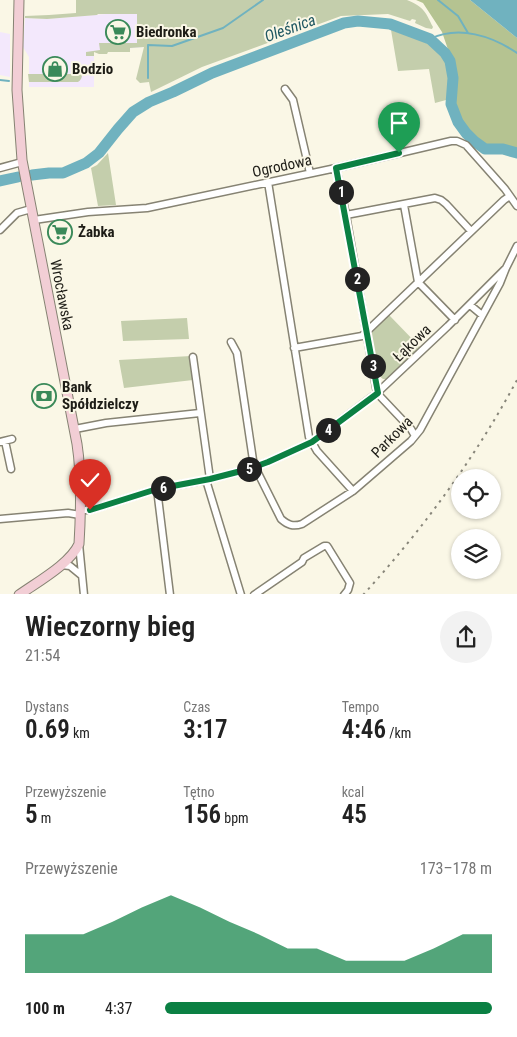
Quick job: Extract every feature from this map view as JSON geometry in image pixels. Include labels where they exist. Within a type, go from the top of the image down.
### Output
[{"type":"street","name":"Wrocławska","points":[[19,0],[17,90],[19,137],[31,209],[75,429],[81,473],[79,544],[84,594]]},
{"type":"street","points":[[285,89],[293,100],[310,174]]},
{"type":"street","name":"Ogrodowa","points":[[34,220],[88,212],[147,208],[457,141],[466,145],[510,196]]},
{"type":"street","points":[[0,168],[22,162]]},
{"type":"street","points":[[336,168],[378,393],[411,429],[415,436]]},
{"type":"street","points":[[268,182],[308,433],[317,451],[353,491]]},
{"type":"street","points":[[294,348],[362,336],[504,200],[510,196],[517,206]]},
{"type":"street","points":[[346,215],[435,198],[446,204],[472,231]]},
{"type":"street","points":[[404,205],[418,282],[454,320]]},
{"type":"street","points":[[0,230],[17,213],[31,209]]},
{"type":"street","name":"Łąkowa","points":[[0,520],[90,510],[157,489],[208,480],[255,467],[303,447],[378,393],[506,268],[517,246]]},
{"type":"street","name":"Parkowa","points":[[231,342],[237,353],[255,467],[281,519],[285,523],[296,526],[353,491],[420,430],[500,283],[506,268]]},
{"type":"street","points":[[470,305],[482,316]]},
{"type":"street","points":[[193,357],[208,480],[241,594]]},
{"type":"street","points":[[75,429],[106,423],[200,413]]},
{"type":"street","points":[[12,439],[2,441],[12,468]]},
{"type":"street","points":[[157,489],[170,594]]},
{"type":"street","points":[[19,594],[72,556],[79,544]]},
{"type":"street","points":[[254,594],[324,546],[327,546],[350,583],[348,590],[344,594]]},
{"type":"street","points":[[61,565],[70,566],[81,575]]},
{"type":"shaded area","points":[[141,11],[144,47],[94,52],[94,87],[29,87],[29,57],[23,47],[25,18],[47,19]]},
{"type":"shaded area","points":[[0,32],[10,34],[10,77],[0,75]]},
{"type":"green space","points":[[76,0],[407,0],[423,10],[433,27],[432,29],[426,28],[415,23],[416,20],[412,19],[410,21],[388,14],[341,16],[202,67],[151,92],[149,82],[140,83],[136,79],[144,47],[130,48],[130,52],[99,54],[94,52],[94,56],[86,56],[86,52],[100,50],[99,43],[137,43],[137,14],[98,14],[47,19],[25,18],[25,16],[76,13]]},
{"type":"green space","points":[[416,0],[470,0],[517,38],[517,150],[484,145],[466,128],[457,113],[454,101],[452,61],[442,32],[423,3]]},
{"type":"green space","points":[[391,30],[429,44],[445,59],[449,69],[446,100],[435,103],[429,69],[398,71]]},
{"type":"green space","points":[[28,74],[82,74],[78,82],[29,82]]},
{"type":"green space","points":[[108,153],[116,205],[98,206],[91,168],[97,165]]},
{"type":"green space","points":[[389,315],[420,347],[387,379],[383,379],[377,374],[370,336],[373,330]]},
{"type":"green space","points":[[187,318],[189,339],[123,341],[121,321]]},
{"type":"green space","points":[[191,356],[193,380],[124,388],[119,360]]},
{"type":"water","points":[[470,0],[517,0],[517,38]]},
{"type":"waterway","points":[[148,78],[148,45],[172,46],[223,28],[263,0]]},
{"type":"waterway","points":[[438,0],[458,16],[468,33]]},
{"type":"waterway","name":"Oleśnica","points":[[32,175],[63,173],[86,163],[99,153],[133,112],[149,102],[212,73],[344,23],[358,21],[390,24],[430,39],[445,53],[450,61],[453,78],[451,104],[458,122],[466,133],[485,149],[503,149],[517,153]]},
{"type":"waterway","points":[[430,39],[452,33],[475,34],[486,37],[517,53]]},
{"type":"waterway","points":[[0,80],[9,81]]},
{"type":"waterway","name":"Oleśnica","points":[[0,181],[18,177]]},
{"type":"railway","points":[[364,594],[406,545],[447,492],[484,437],[517,380]]},
{"type":"place","name":"Biedronka","points":[[118,32]]},
{"type":"place","name":"Bodzio","points":[[55,69]]},
{"type":"place","name":"Żabka","points":[[60,232]]},
{"type":"place","name":"Bank Spółdzielczy","points":[[44,396]]},
{"type":"route","points":[[90,510],[157,489],[210,479],[268,462],[312,442],[378,393],[336,168],[399,153]]}]
